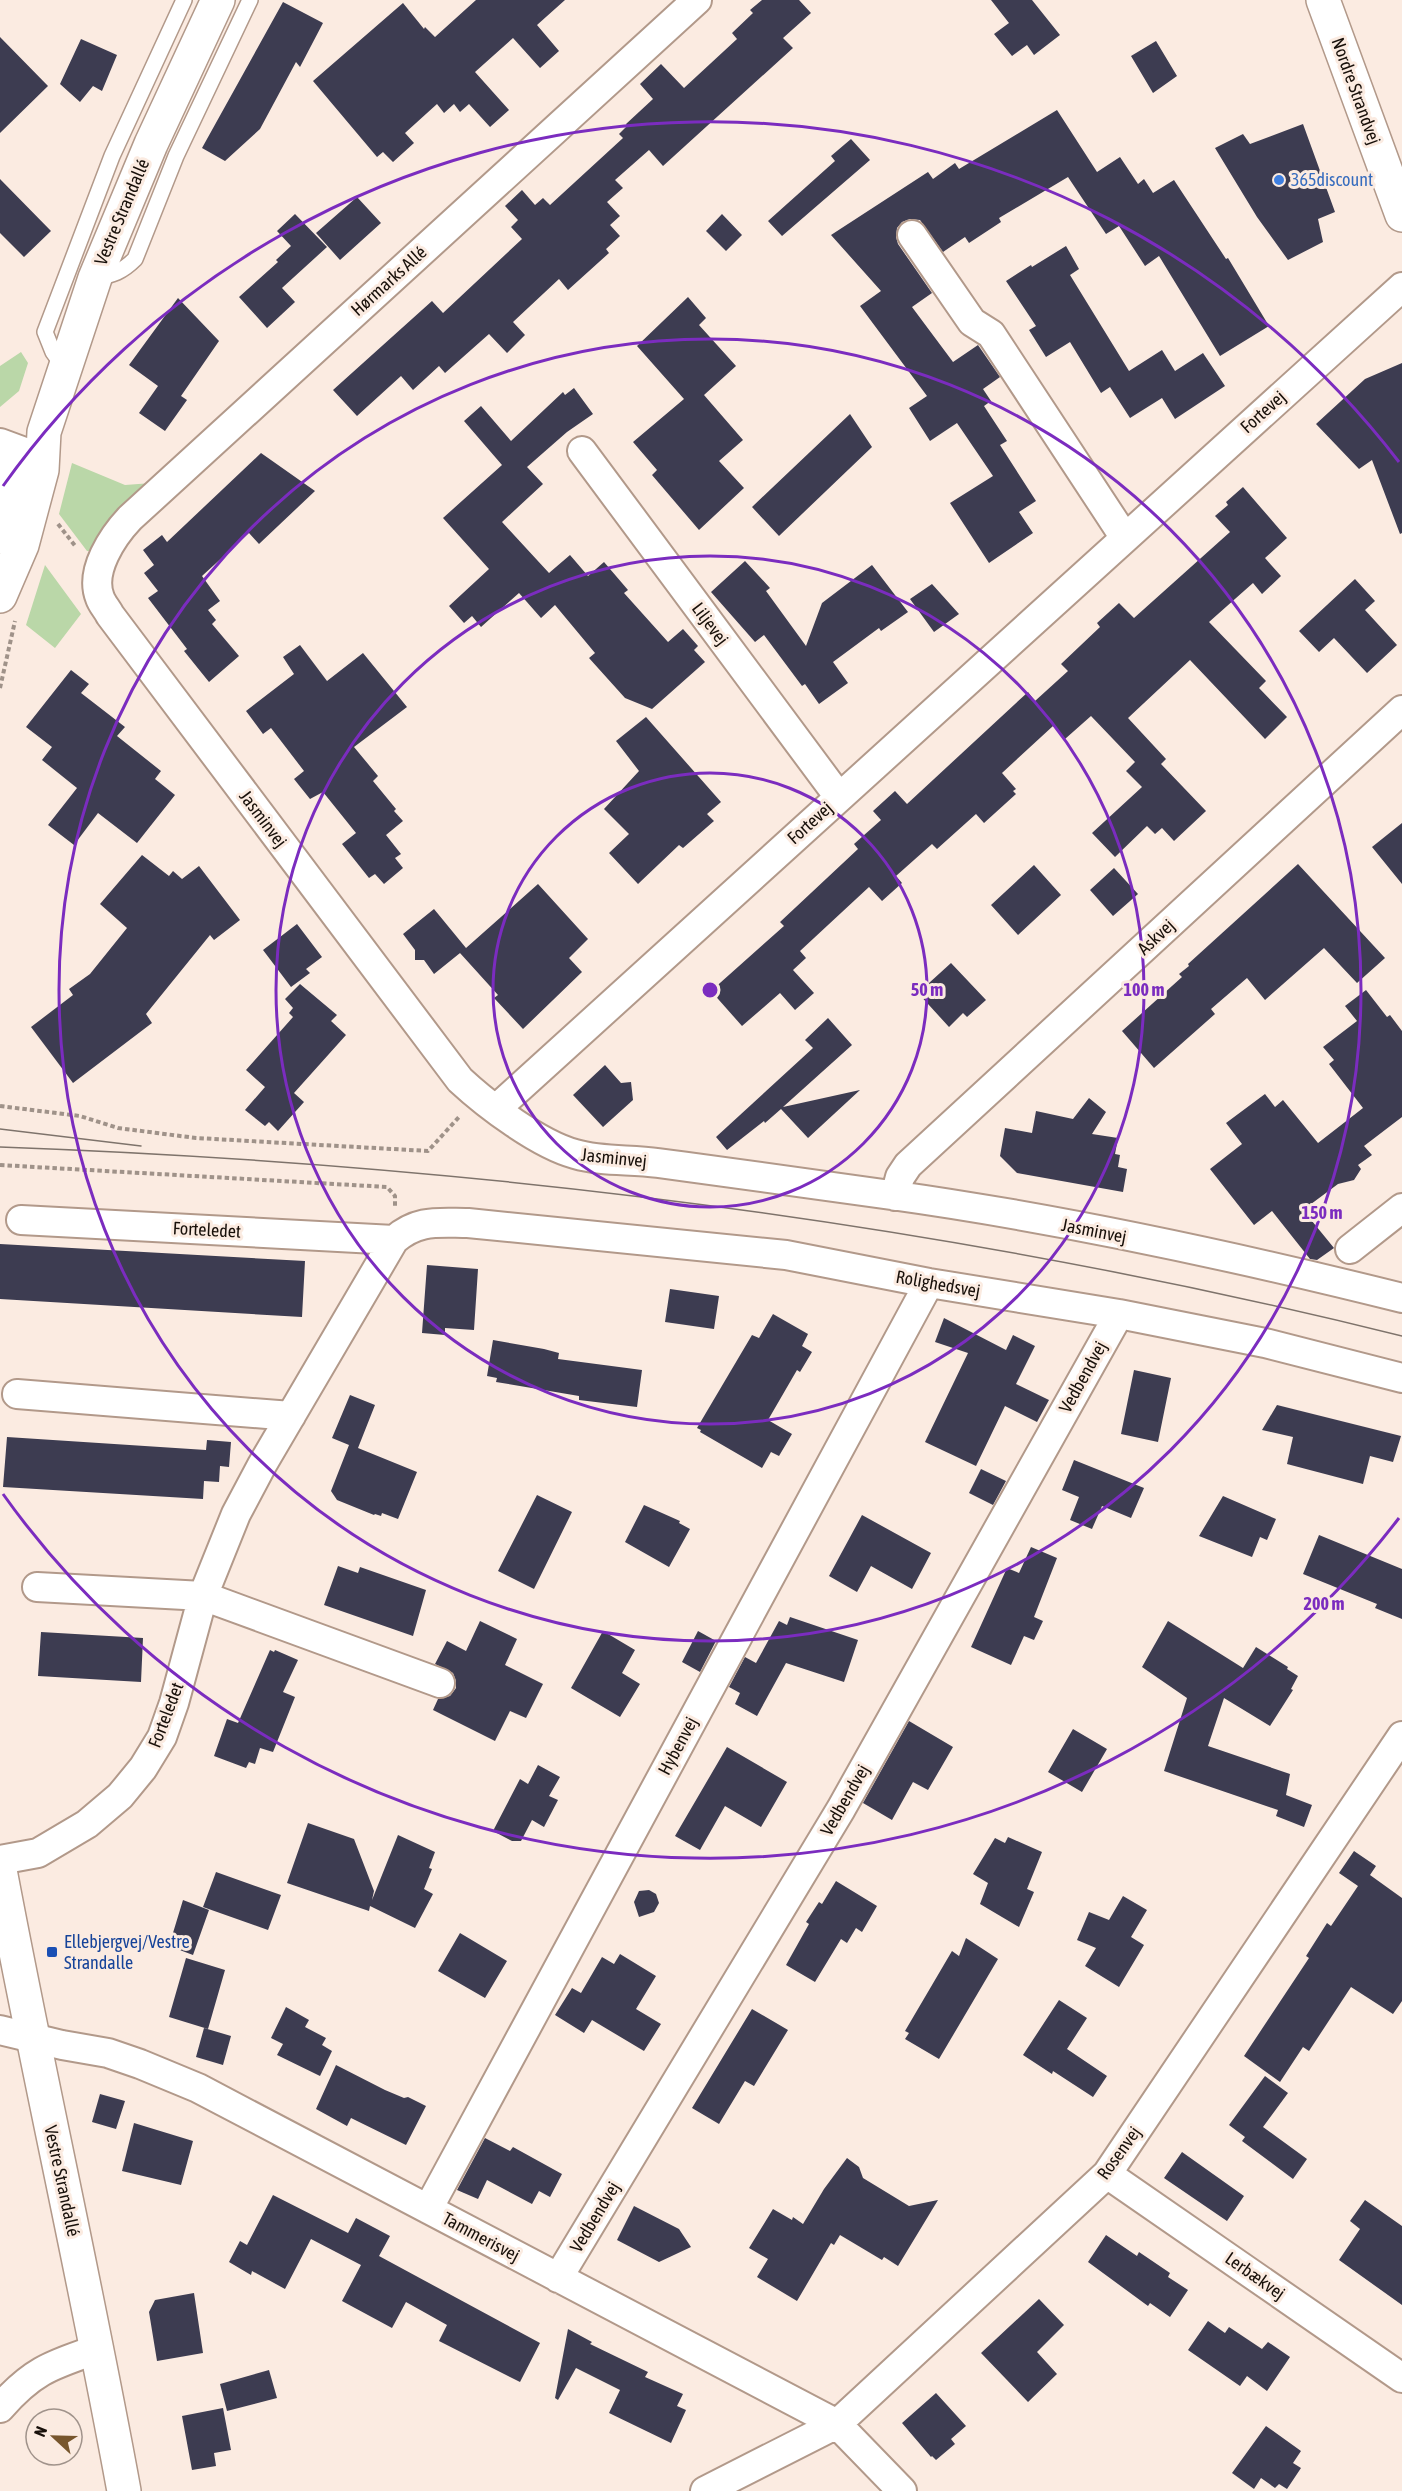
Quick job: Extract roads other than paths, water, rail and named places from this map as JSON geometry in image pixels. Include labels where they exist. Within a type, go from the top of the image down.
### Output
[{"type":"street","name":"Vestre Strandallé","points":[[0,537],[22,458],[64,367],[95,278],[151,144],[218,0]]},
{"type":"street","name":"Hørmarks Allé","points":[[99,575],[107,547],[130,518],[697,0]]},
{"type":"street","name":"Nordre Strandvej","points":[[1323,0],[1402,215]]},
{"type":"street","points":[[912,235],[972,322],[991,334],[1125,538]]},
{"type":"street","name":"Fortevej","points":[[487,1102],[839,797],[1402,287]]},
{"type":"street","name":"Liljevej","points":[[582,451],[839,797]]},
{"type":"street","name":"Vestre Strandallé","points":[[0,596],[22,545],[22,458]]},
{"type":"street","name":"Jasminvej","points":[[99,575],[100,597],[110,615],[460,1080],[487,1102],[554,1147],[598,1160],[653,1162],[895,1196],[1079,1227],[1320,1278],[1402,1298]]},
{"type":"street","name":"Askvej","points":[[895,1196],[900,1177],[908,1165],[1402,710]]},
{"type":"street","points":[[1350,1249],[1402,1208]]},
{"type":"street","name":"Forteledet","points":[[21,1220],[394,1240]]},
{"type":"street","name":"Forteledet","points":[[0,1860],[38,1853],[87,1824],[120,1796],[143,1768],[162,1737],[174,1703],[203,1596],[236,1514],[394,1240],[405,1230],[423,1223],[468,1223]]},
{"type":"street","name":"Rolighedsvej","points":[[468,1223],[786,1255],[929,1284],[1119,1314],[1265,1343],[1402,1378]]},
{"type":"street","name":"Hybenvej","points":[[428,2209],[929,1284]]},
{"type":"street","name":"Vedbendvej","points":[[558,2278],[841,1809],[1119,1314]]},
{"type":"street","points":[[17,1394],[291,1416]]},
{"type":"street","points":[[37,1587],[203,1596],[440,1683]]},
{"type":"street","name":"Rosenvej","points":[[705,2491],[837,2424],[1107,2174],[1402,1736]]},
{"type":"street","name":"Vestre Strandallé","points":[[0,1870],[32,2037],[98,2349],[124,2491]]},
{"type":"street","name":"Tammerisvej","points":[[0,2030],[108,2054],[140,2064],[198,2088],[837,2424],[902,2491]]},
{"type":"street","name":"Lerbækvej","points":[[1107,2174],[1402,2378]]},
{"type":"street","points":[[0,2408],[20,2385],[50,2366],[98,2349]]},
{"type":"lane","points":[[64,367],[52,352],[45,332],[112,156],[184,0]]},
{"type":"lane","points":[[95,278],[115,275],[135,259],[176,156],[250,0]]},
{"type":"tram line","points":[[0,1129],[141,1146]]},
{"type":"tram line","points":[[0,1147],[177,1155],[354,1168],[530,1184],[706,1205],[882,1231],[1056,1261],[1230,1296],[1402,1336]]},
{"type":"place","name":"365discount","points":[[1279,180]]},
{"type":"place","name":"Ellebjergvej/Vestre Strandalle","points":[[52,1952]]}]
